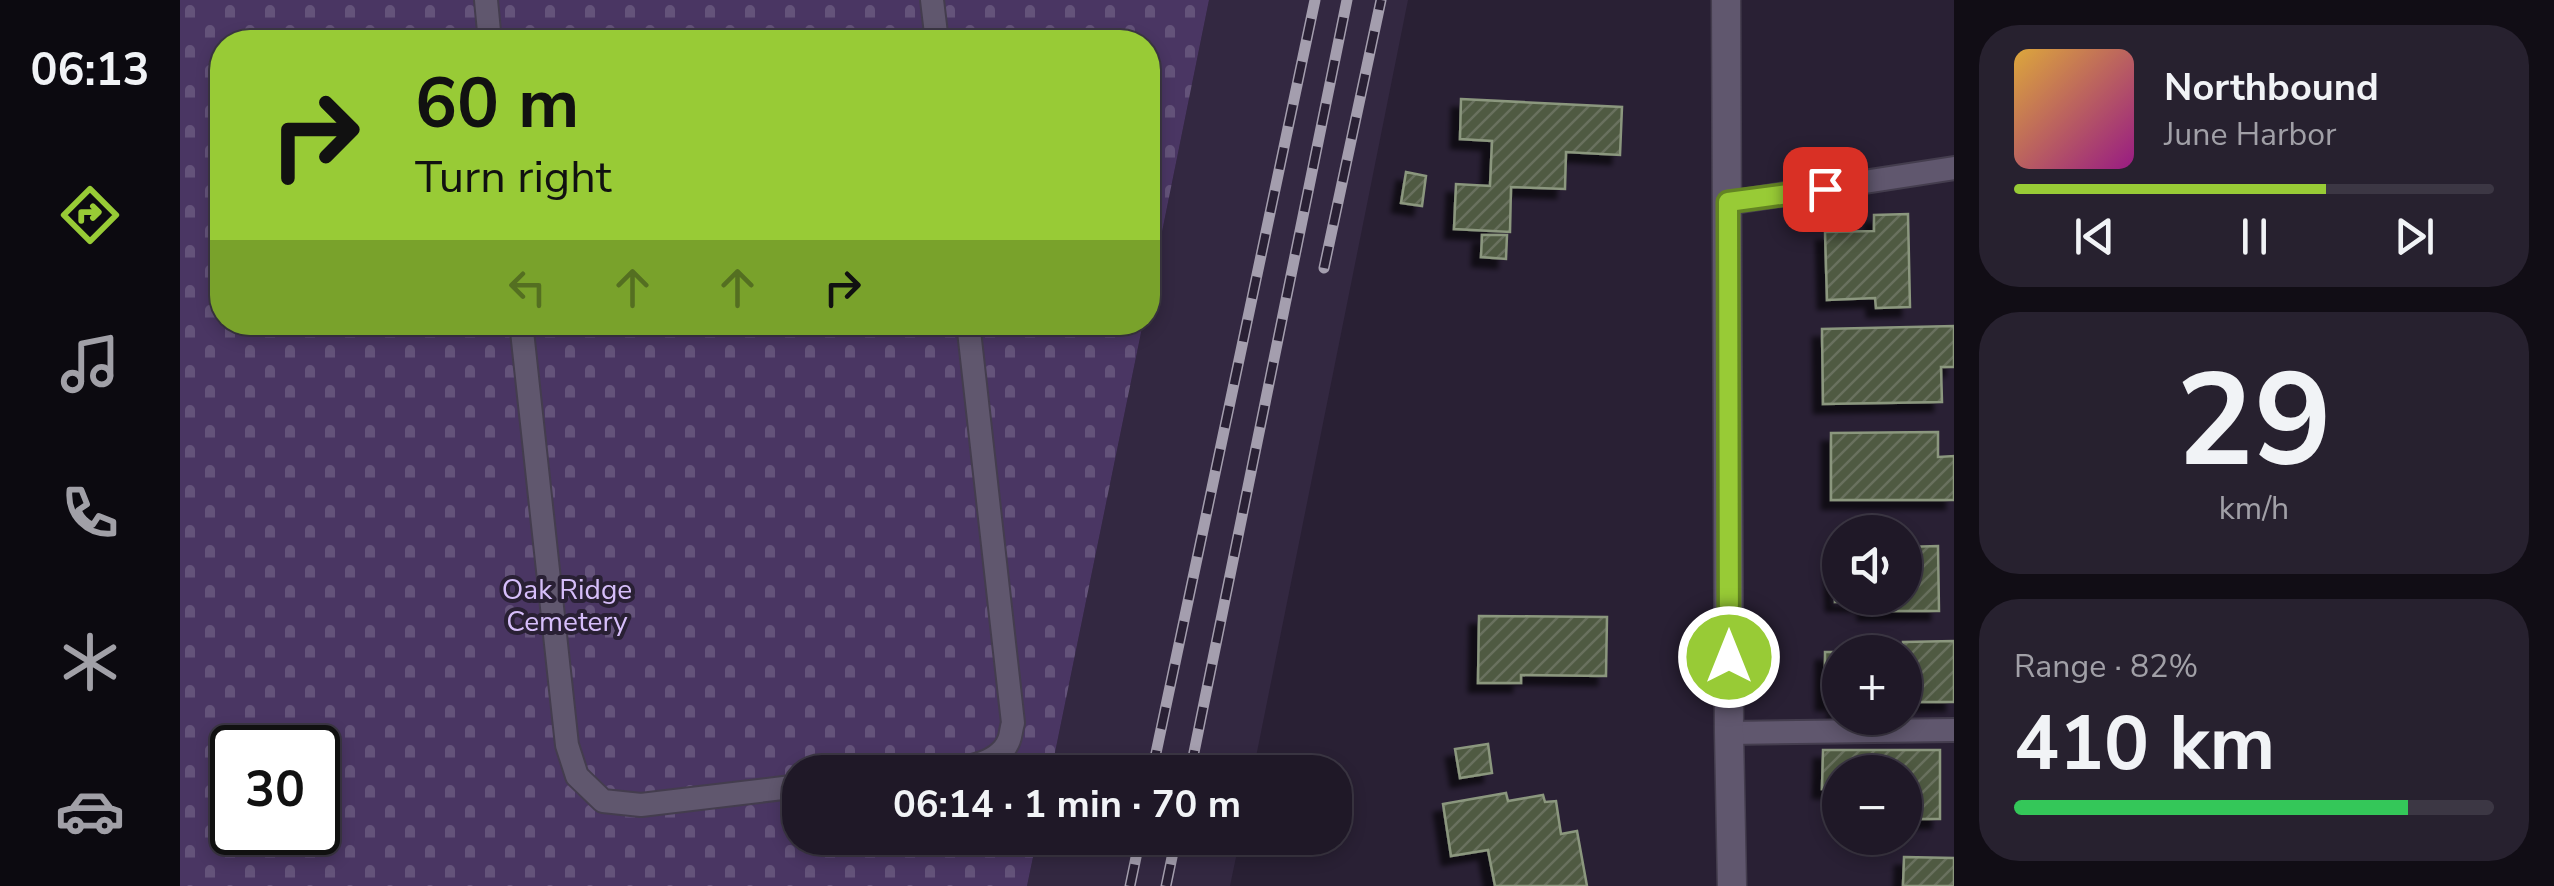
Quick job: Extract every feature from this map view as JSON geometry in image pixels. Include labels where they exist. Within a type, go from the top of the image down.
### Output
[{"type":"street","points":[[1726,0],[1732,886]]},
{"type":"lane","points":[[486,0],[489,30]]},
{"type":"lane","points":[[932,0],[936,30]]},
{"type":"lane","points":[[1728,202],[1954,168]]},
{"type":"lane","points":[[522,335],[567,745],[577,776],[604,801],[642,805],[782,788]]},
{"type":"lane","points":[[969,335],[1013,723],[1008,743],[997,755]]},
{"type":"lane","points":[[1729,733],[1954,730]]},
{"type":"shaded area","points":[[1209,0],[1408,0],[1256,755],[1054,755],[1141,335],[1160,335],[1160,242]]},
{"type":"shaded area","points":[[1033,855],[1236,855],[1230,886],[1027,886]]},
{"type":"green space","name":"Oak Ridge Cemetery","points":[[180,0],[1209,0],[1160,242],[1160,30],[210,30],[210,335],[1141,335],[1054,755],[782,755],[782,855],[1033,855],[1027,886],[180,886]]},
{"type":"building","points":[[1461,99],[1622,107],[1620,155],[1566,152],[1565,189],[1511,187],[1510,232],[1454,229],[1456,184],[1490,186],[1492,141],[1460,139]]},
{"type":"building","points":[[1406,172],[1426,176],[1422,206],[1401,203]]},
{"type":"building","points":[[1908,214],[1910,307],[1876,308],[1875,298],[1827,300],[1825,232],[1874,231],[1874,215]]},
{"type":"building","points":[[1482,235],[1507,235],[1506,259],[1481,257]]},
{"type":"building","points":[[1954,326],[1954,367],[1941,367],[1942,402],[1823,404],[1822,329]]},
{"type":"building","points":[[1938,432],[1938,457],[1954,456],[1954,500],[1831,500],[1831,433]]},
{"type":"building","points":[[1922,546],[1938,546],[1939,611],[1922,611]]},
{"type":"building","points":[[1479,616],[1607,617],[1606,676],[1521,675],[1521,683],[1478,683]]},
{"type":"building","points":[[1954,641],[1954,702],[1922,702],[1922,642]]},
{"type":"building","points":[[1488,744],[1492,773],[1460,778],[1455,749]]},
{"type":"building","points":[[1823,750],[1940,750],[1940,819],[1922,819],[1922,755],[1823,755]]},
{"type":"building","points":[[1506,793],[1508,801],[1543,795],[1545,802],[1556,801],[1561,834],[1577,831],[1587,886],[1495,886],[1488,850],[1451,856],[1443,804]]},
{"type":"building","points":[[1904,857],[1954,858],[1954,886],[1903,886]]},
{"type":"railway","points":[[1156,755],[1315,0]]},
{"type":"railway","points":[[1193,755],[1347,0]]},
{"type":"railway","points":[[1324,268],[1381,0]]},
{"type":"railway","points":[[1130,886],[1136,855]]},
{"type":"railway","points":[[1166,886],[1172,855]]},
{"type":"route","points":[[1729,657],[1728,202],[1825,189]]}]
